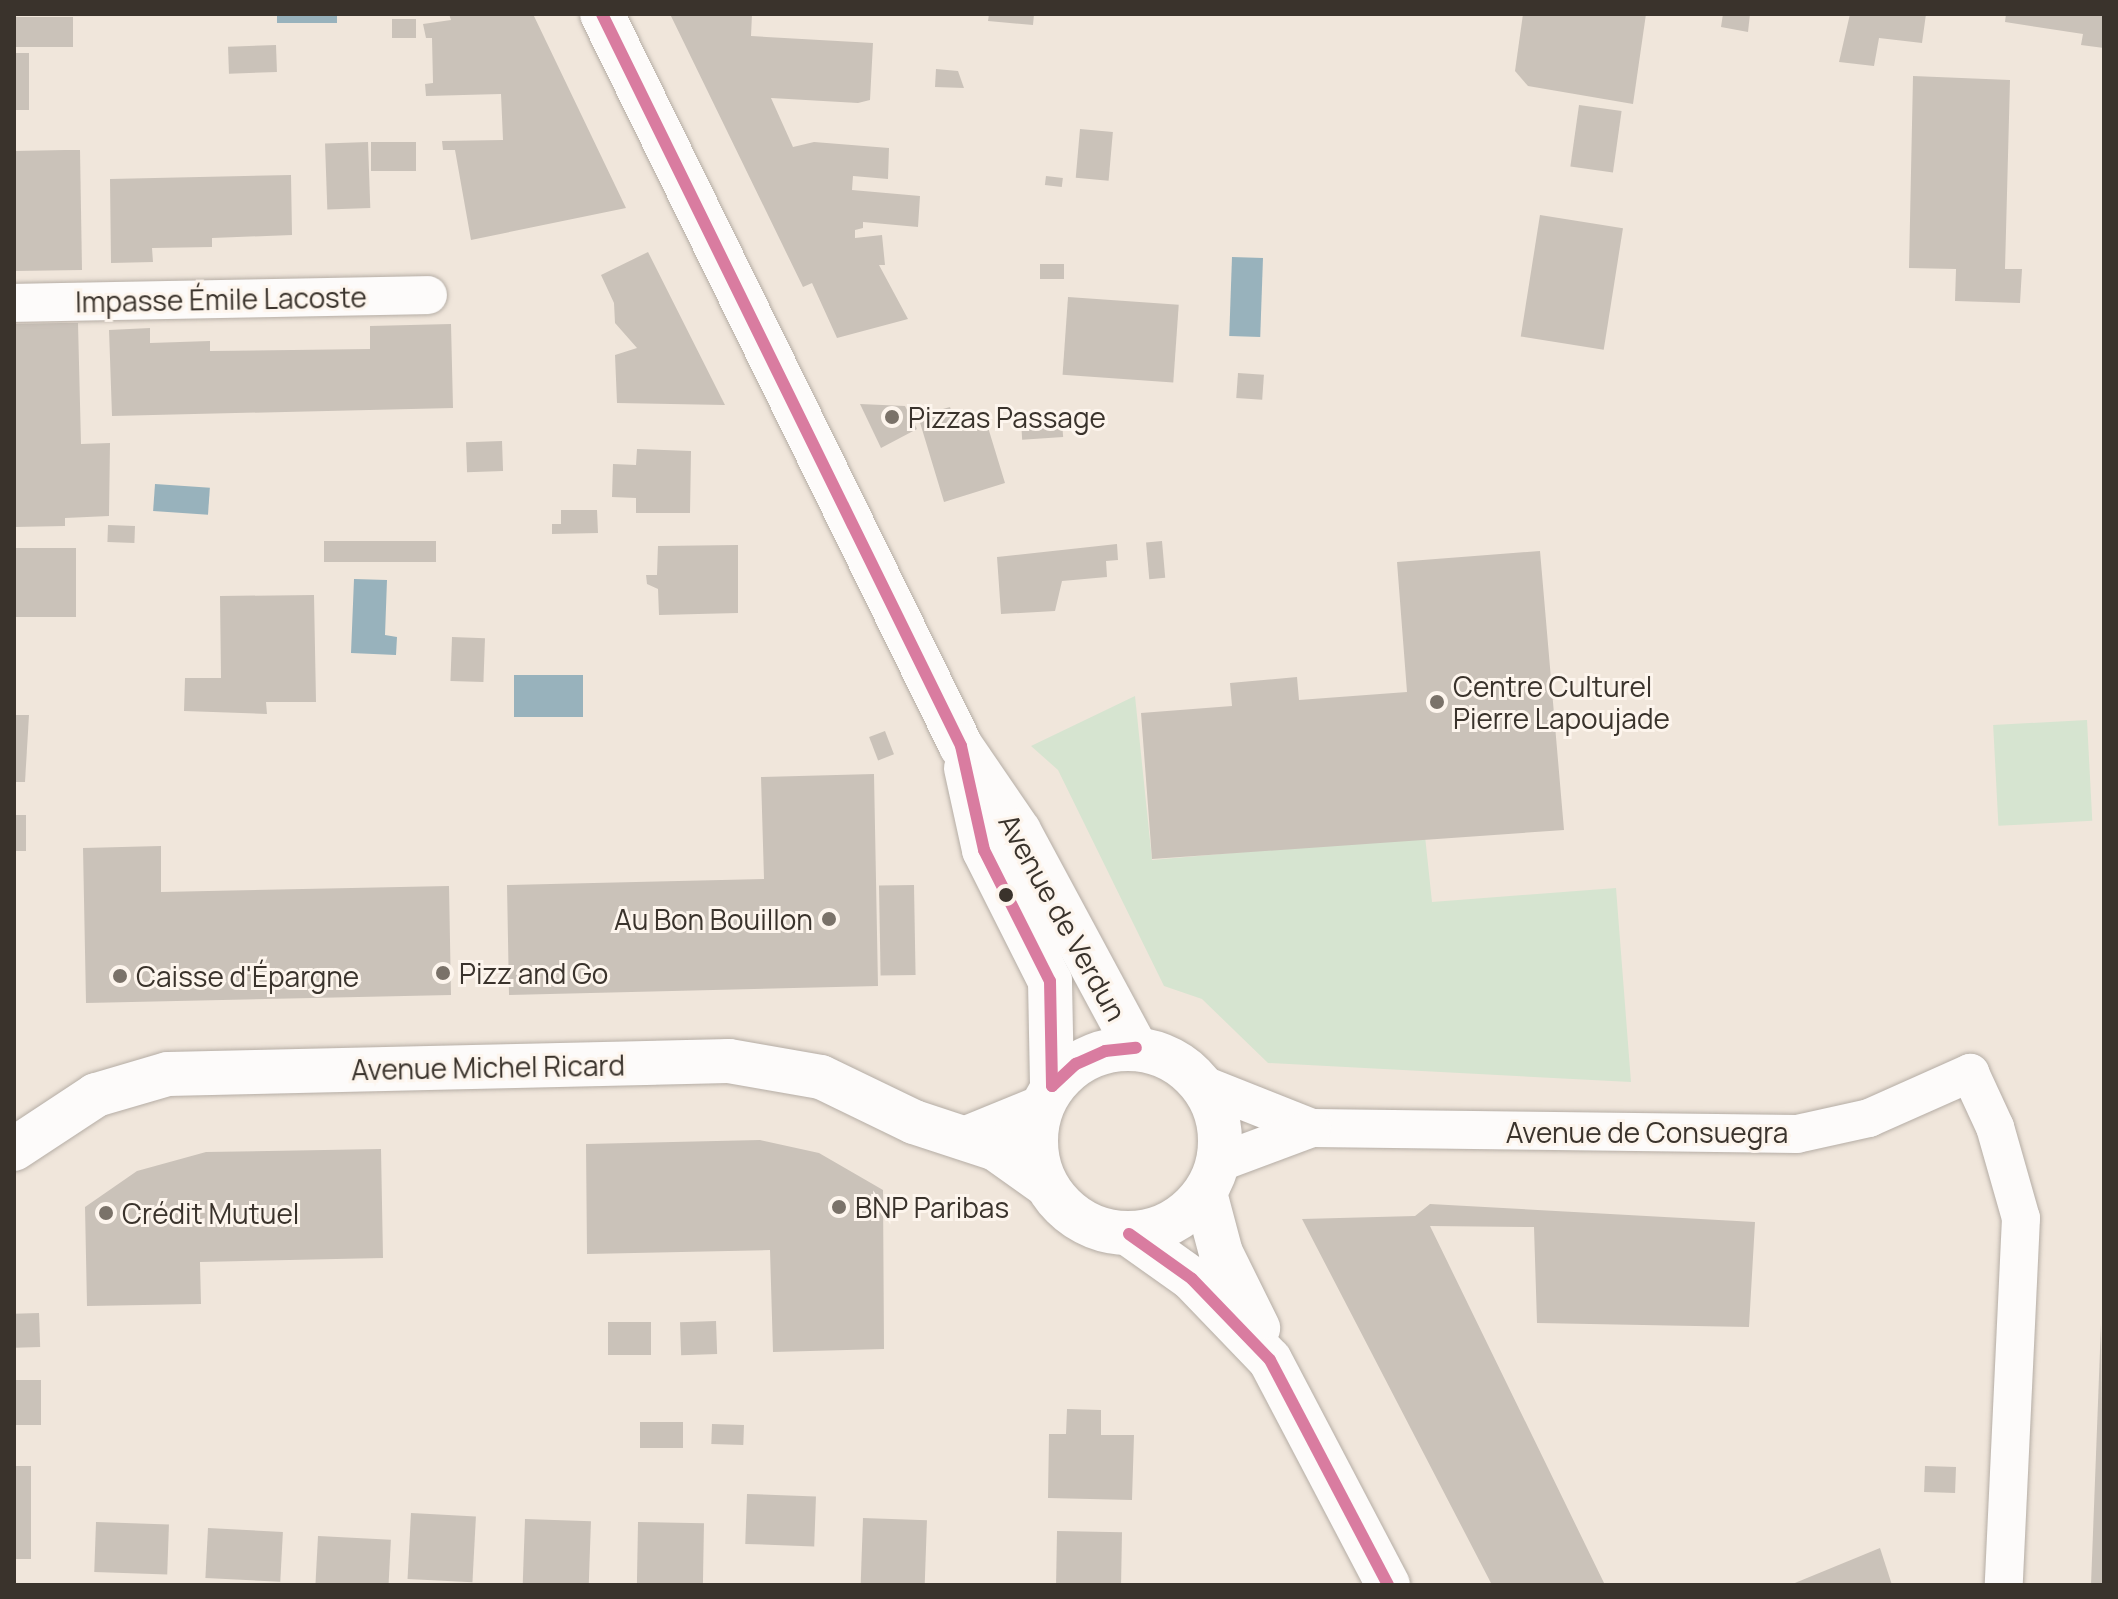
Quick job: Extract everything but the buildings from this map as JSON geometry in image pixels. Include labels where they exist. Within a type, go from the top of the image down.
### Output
[{"type":"main road","name":"Avenue de Verdun","points":[[602,14],[961,746],[1019,831],[1136,1048]]},
{"type":"main road","name":"Avenue de Verdun","points":[[961,746],[984,850],[1050,981],[1046,1097]]},
{"type":"main road","points":[[969,1137],[1046,1097],[1076,1064],[1105,1051],[1136,1048],[1172,1060],[1201,1084],[1218,1121],[1211,1178],[1221,1253],[1247,1300],[1270,1360],[1388,1585]]},
{"type":"main road","name":"Avenue Michel Ricard","points":[[14,1149],[96,1095],[168,1074],[729,1061],[821,1077],[914,1122],[969,1137],[1022,1165],[1045,1184]]},
{"type":"main road","points":[[1046,1097],[1035,1134],[1045,1184],[1080,1221],[1129,1234],[1192,1279],[1270,1360]]},
{"type":"main road","points":[[1129,1234],[1172,1222],[1211,1178]]},
{"type":"street","name":"Impasse Émile Lacoste","points":[[14,303],[428,295]]},
{"type":"street","name":"Avenue de Consuegra","points":[[1201,1084],[1312,1128],[1797,1134],[1869,1118],[1970,1073],[1995,1127],[2021,1218],[2004,1585]]},
{"type":"street","name":"Avenue de Consuegra","points":[[1211,1178],[1312,1128]]},
{"type":"green space","points":[[1135,696],[1152,860],[1425,836],[1432,902],[1616,888],[1631,1082],[1268,1063],[1202,999],[1164,986],[1058,770],[1031,746]]},
{"type":"green space","points":[[2087,720],[2092,821],[1998,826],[1993,725]]},
{"type":"water","points":[[277,14],[337,14],[337,23],[277,23]]},
{"type":"water","points":[[1232,257],[1263,258],[1260,337],[1229,336]]},
{"type":"water","points":[[155,484],[210,488],[208,515],[153,511]]},
{"type":"water","points":[[354,579],[387,580],[385,635],[397,637],[396,655],[351,653]]},
{"type":"water","points":[[514,675],[583,675],[583,717],[514,717]]},
{"type":"transit line","points":[[602,14],[961,746],[984,850],[1050,981],[1052,1086]]},
{"type":"transit line","points":[[1052,1086],[1076,1064],[1105,1051],[1136,1048]]},
{"type":"transit line","points":[[1129,1234],[1192,1279],[1270,1360],[1388,1585]]},
{"type":"place","name":"Pizzas Passage","points":[[892,417]]},
{"type":"place","name":"Centre Culturel Pierre Lapoujade","points":[[1437,702]]},
{"type":"place","name":"Au Bon Bouillon","points":[[829,919]]},
{"type":"place","name":"Pizz and Go","points":[[443,973]]},
{"type":"place","name":"Caisse d'Épargne","points":[[120,976]]},
{"type":"place","name":"BNP Paribas","points":[[839,1207]]},
{"type":"place","name":"Crédit Mutuel","points":[[106,1213]]}]
